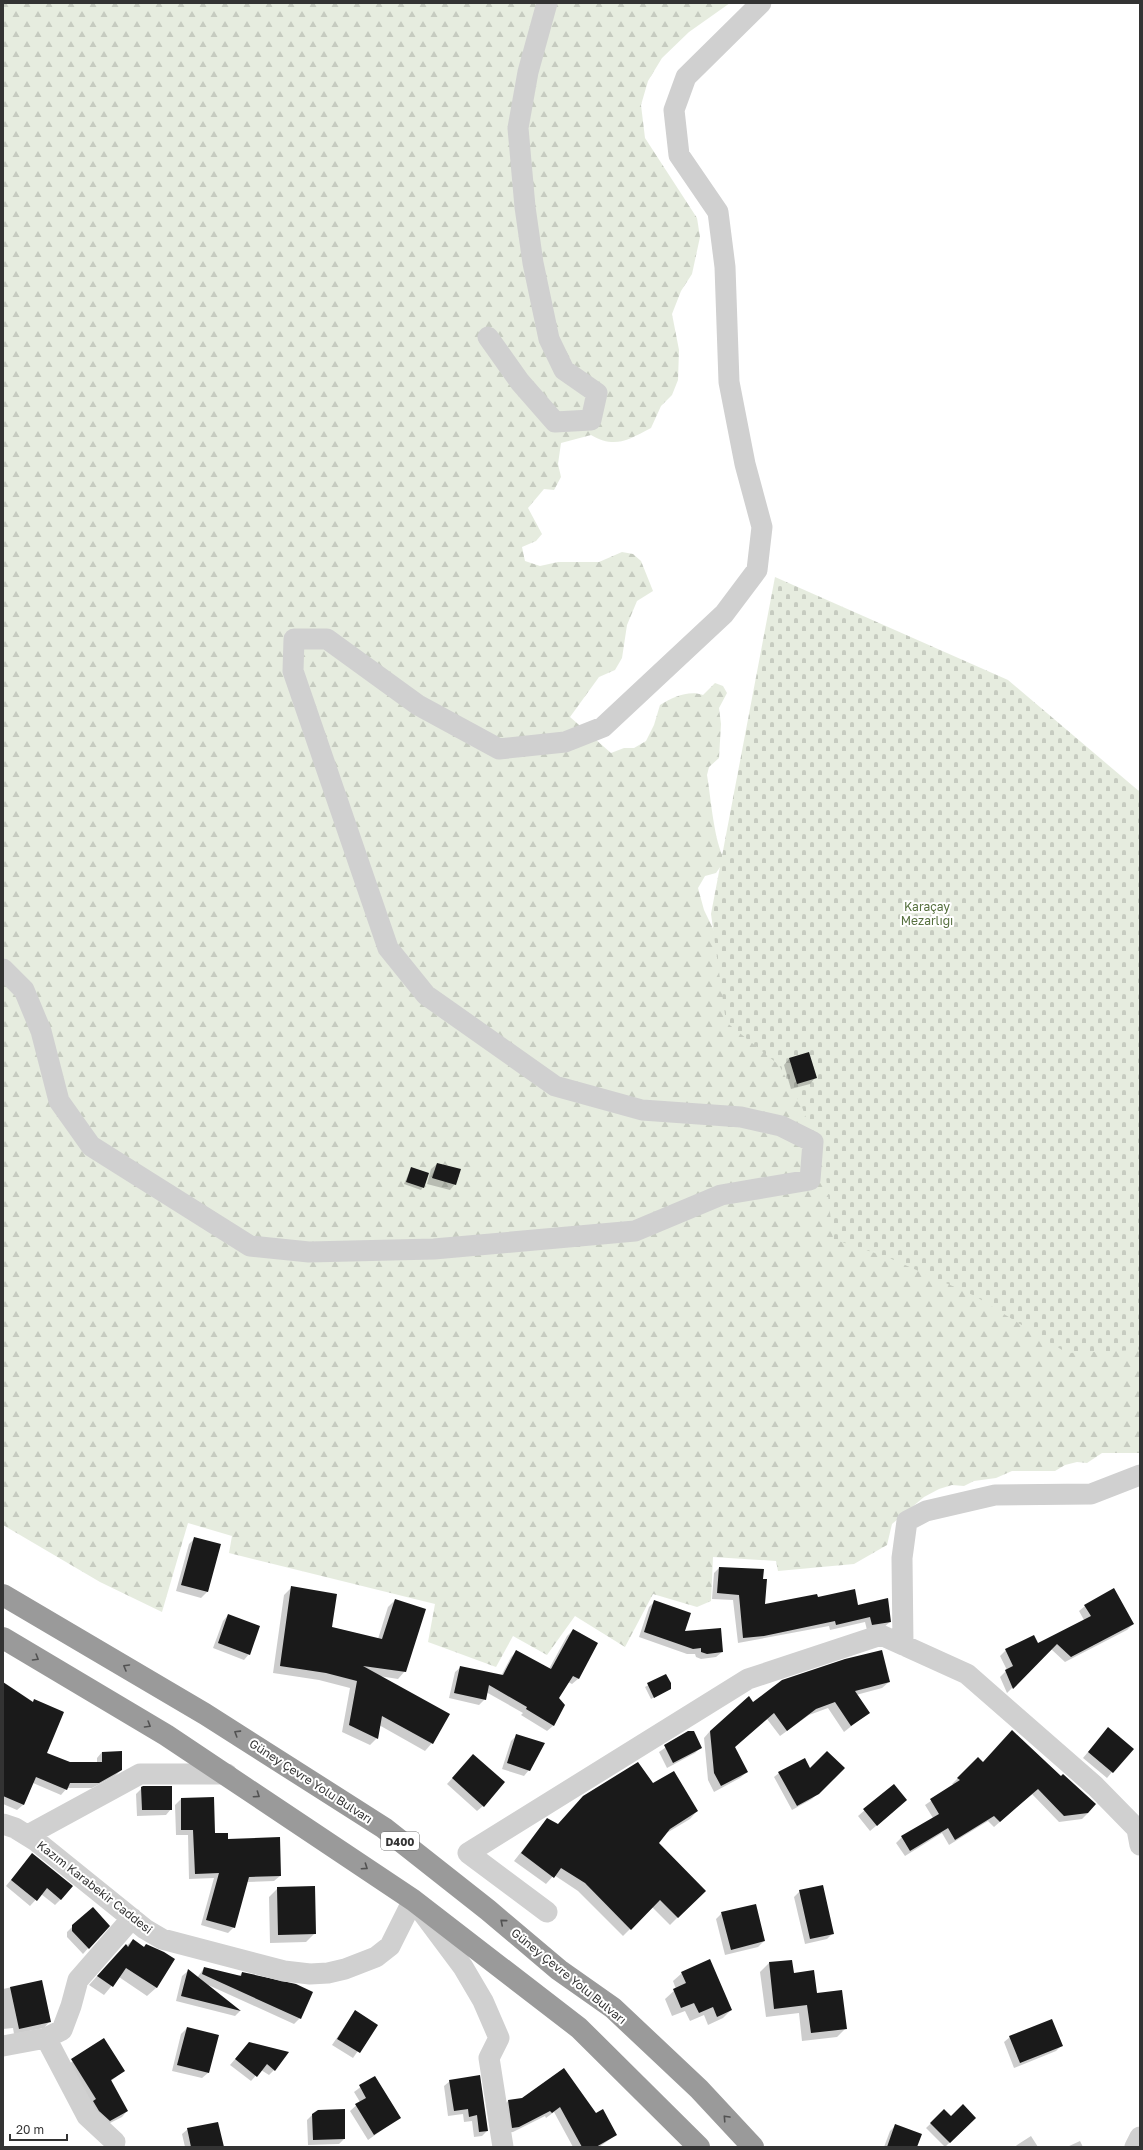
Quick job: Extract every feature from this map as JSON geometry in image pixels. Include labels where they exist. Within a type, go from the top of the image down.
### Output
[{"type":"highway","name":"Güney Çevre Yolu Bulvarı","points":[[3,1595],[205,1714],[384,1828],[488,1910],[560,1970],[613,2008],[699,2089],[753,2147]]},
{"type":"highway","points":[[3,1638],[227,1774],[413,1900],[579,2028],[699,2147]]},
{"type":"street","points":[[488,337],[520,382],[555,422],[591,420],[597,393],[564,370],[549,339],[533,263],[525,207],[518,128],[528,72],[547,3]]},
{"type":"street","points":[[3,969],[24,990],[41,1031],[59,1101],[92,1146],[250,1246],[309,1252],[434,1250],[636,1231],[721,1195],[810,1180],[813,1142],[781,1126],[741,1117],[642,1110],[555,1086],[426,995],[388,948],[294,670],[294,639],[327,639],[418,705],[499,749],[565,742],[603,727],[724,614],[757,570],[762,527],[745,464],[729,382],[725,267],[718,212],[679,155],[674,110],[686,77],[761,3]]},
{"type":"street","points":[[903,1645],[902,1558],[907,1521],[926,1511],[995,1495],[1090,1494],[1140,1475]]},
{"type":"street","points":[[547,1912],[468,1854],[748,1679],[881,1635],[967,1674],[1095,1786],[1136,1829],[1140,1845]]},
{"type":"street","points":[[28,1835],[140,1774],[227,1774]]},
{"type":"street","name":"Kazım Karabekir Caddesi","points":[[3,1824],[28,1835],[132,1918],[162,1939],[175,1944],[284,1971],[310,1974],[345,1969],[376,1957],[390,1946],[413,1900]]},
{"type":"street","points":[[413,1900],[463,1967],[483,2001],[499,2038],[488,2058],[503,2147]]},
{"type":"street","points":[[3,2046],[46,2038],[62,2030],[71,2006],[78,1980],[132,1918]]},
{"type":"street","points":[[46,2038],[87,2116],[115,2142]]},
{"type":"street","points":[[1134,2147],[1140,2137]]},
{"type":"green space","points":[[3,3],[730,3],[689,32],[662,58],[648,81],[641,105],[645,138],[697,218],[700,237],[692,274],[681,291],[672,314],[679,350],[678,380],[672,395],[661,406],[651,428],[621,441],[607,442],[591,435],[561,443],[558,464],[561,477],[554,490],[544,489],[528,508],[542,534],[536,541],[522,547],[525,561],[540,566],[558,562],[599,562],[622,552],[633,554],[641,561],[653,591],[637,601],[627,625],[622,658],[615,670],[599,677],[570,717],[611,753],[624,748],[634,748],[646,741],[654,725],[660,705],[670,699],[692,693],[703,695],[715,683],[723,686],[727,693],[719,708],[721,724],[719,758],[709,767],[707,775],[713,820],[718,843],[725,860],[716,873],[705,876],[698,888],[704,910],[719,941],[1140,1025],[1140,1453],[1102,1453],[1087,1463],[1077,1462],[1065,1465],[1055,1471],[1012,1471],[996,1478],[974,1481],[964,1486],[952,1485],[939,1489],[924,1497],[892,1524],[887,1545],[854,1564],[778,1571],[776,1561],[713,1557],[711,1601],[697,1607],[653,1594],[625,1647],[575,1616],[547,1655],[513,1636],[496,1667],[428,1642],[435,1604],[229,1553],[232,1536],[188,1523],[162,1612],[100,1582],[3,1525]]},
{"type":"green space","name":"Karaçay Mezarlığı","points":[[775,577],[1008,680],[1140,792],[1140,1349],[1138,1350],[1067,1353],[975,1296],[887,1257],[833,1239],[825,1168],[802,1107],[779,1065],[726,1022],[711,914]]},
{"type":"building","points":[[809,1052],[817,1078],[797,1084],[789,1058]]},
{"type":"building","points":[[437,1163],[461,1169],[456,1185],[432,1178]]},
{"type":"building","points":[[411,1167],[429,1173],[424,1188],[406,1182]]},
{"type":"building","points":[[194,1537],[221,1544],[208,1592],[181,1585]]},
{"type":"building","points":[[719,1567],[764,1569],[763,1579],[767,1579],[765,1604],[817,1594],[818,1597],[855,1589],[858,1605],[888,1598],[891,1622],[872,1625],[870,1617],[836,1625],[835,1621],[764,1636],[743,1638],[739,1595],[717,1593]]},
{"type":"building","points":[[291,1586],[337,1594],[332,1627],[382,1639],[395,1599],[426,1609],[406,1672],[363,1666],[450,1714],[433,1744],[382,1716],[378,1739],[349,1725],[357,1681],[326,1673],[280,1666]]},
{"type":"building","points":[[1114,1588],[1134,1624],[1071,1657],[1057,1644],[1013,1689],[1005,1670],[1013,1666],[1005,1649],[1034,1635],[1038,1643],[1091,1616],[1084,1605]]},
{"type":"building","points":[[654,1600],[691,1613],[685,1631],[721,1628],[723,1652],[707,1654],[701,1652],[701,1648],[693,1649],[644,1632]]},
{"type":"building","points":[[228,1614],[260,1626],[250,1655],[218,1643]]},
{"type":"building","points":[[573,1629],[598,1643],[579,1679],[573,1676],[559,1698],[565,1705],[554,1726],[526,1709],[527,1707],[489,1685],[486,1700],[454,1693],[460,1666],[503,1675],[516,1650],[551,1669]]},
{"type":"building","points":[[882,1650],[890,1682],[855,1691],[870,1713],[851,1726],[835,1702],[816,1709],[787,1731],[774,1713],[735,1747],[748,1772],[721,1786],[714,1773],[710,1731],[749,1696],[753,1702],[782,1680],[845,1659]]},
{"type":"building","points":[[666,1674],[671,1683],[671,1689],[654,1698],[647,1683]]},
{"type":"building","points":[[3,1682],[33,1702],[34,1699],[64,1712],[47,1753],[70,1762],[102,1762],[102,1752],[122,1751],[122,1770],[99,1783],[70,1783],[67,1790],[36,1777],[24,1805],[3,1796]]},
{"type":"building","points":[[1108,1727],[1134,1749],[1113,1773],[1088,1752]]},
{"type":"building","points":[[1012,1730],[1061,1776],[1063,1774],[1096,1804],[1088,1813],[1064,1816],[1038,1789],[1000,1822],[994,1816],[955,1840],[948,1828],[910,1851],[901,1836],[939,1814],[930,1799],[960,1780],[957,1778],[978,1757],[983,1762]]},
{"type":"building","points":[[688,1731],[694,1731],[702,1748],[673,1763],[664,1745]]},
{"type":"building","points":[[516,1734],[545,1743],[530,1771],[507,1763]]},
{"type":"building","points":[[827,1751],[845,1768],[819,1794],[797,1806],[778,1772],[805,1758],[810,1768]]},
{"type":"building","points":[[473,1754],[505,1782],[484,1807],[452,1778]]},
{"type":"building","points":[[638,1762],[653,1783],[674,1771],[698,1811],[670,1829],[659,1843],[706,1891],[678,1918],[660,1900],[631,1930],[585,1883],[561,1868],[554,1878],[521,1853],[547,1818],[558,1824],[583,1796]]},
{"type":"building","points":[[894,1784],[907,1800],[877,1826],[863,1809]]},
{"type":"building","points":[[172,1786],[172,1810],[142,1810],[141,1787]]},
{"type":"building","points":[[214,1797],[215,1833],[228,1833],[228,1839],[280,1837],[281,1876],[249,1877],[235,1928],[206,1920],[219,1873],[195,1874],[193,1830],[181,1830],[181,1798]]},
{"type":"building","points":[[32,1853],[73,1886],[61,1900],[47,1888],[37,1901],[11,1880]]},
{"type":"building","points":[[823,1885],[834,1934],[810,1939],[799,1890]]},
{"type":"building","points":[[315,1886],[316,1934],[278,1935],[277,1887]]},
{"type":"building","points":[[756,1904],[765,1941],[731,1950],[721,1912]]},
{"type":"building","points":[[93,1907],[110,1926],[89,1949],[72,1931],[72,1925]]},
{"type":"building","points":[[133,1939],[144,1947],[146,1944],[175,1959],[157,1988],[126,1968],[113,1987],[97,1976],[126,1944],[128,1947]]},
{"type":"building","points":[[710,1959],[732,2010],[717,2017],[713,2007],[699,2013],[694,2003],[681,2008],[673,1989],[686,1983],[681,1972]]},
{"type":"building","points":[[792,1960],[794,1973],[814,1970],[817,1993],[842,1990],[847,2029],[811,2033],[807,2005],[774,2009],[769,1962]]},
{"type":"building","points":[[204,1967],[241,1976],[242,1972],[296,1984],[313,1992],[301,2019],[202,1974]]},
{"type":"building","points":[[188,1969],[241,2011],[181,1996]]},
{"type":"building","points":[[42,1980],[51,2022],[19,2029],[10,1987]]},
{"type":"building","points":[[355,2010],[378,2025],[360,2053],[337,2039]]},
{"type":"building","points":[[1052,2019],[1063,2046],[1020,2063],[1009,2036]]},
{"type":"building","points":[[187,2027],[219,2035],[209,2073],[177,2065]]},
{"type":"building","points":[[104,2038],[125,2071],[111,2080],[128,2111],[110,2121],[99,2111],[93,2101],[96,2099],[71,2059]]},
{"type":"building","points":[[249,2042],[289,2052],[275,2071],[267,2064],[257,2077],[235,2059]]},
{"type":"building","points":[[564,2068],[596,2113],[603,2109],[617,2135],[596,2147],[582,2147],[560,2107],[552,2113],[550,2111],[519,2127],[512,2128],[508,2100],[522,2098]]},
{"type":"building","points":[[480,2075],[488,2131],[479,2132],[477,2115],[469,2117],[468,2109],[454,2111],[449,2080]]},
{"type":"building","points":[[375,2076],[401,2118],[374,2135],[355,2104],[366,2098],[359,2085]]},
{"type":"building","points":[[963,2104],[976,2118],[950,2143],[930,2123],[944,2109],[951,2116]]},
{"type":"building","points":[[345,2109],[345,2139],[313,2140],[312,2114],[318,2110]]},
{"type":"building","points":[[218,2122],[224,2147],[191,2147],[187,2128]]},
{"type":"building","points":[[895,2124],[922,2134],[917,2147],[887,2147]]}]
